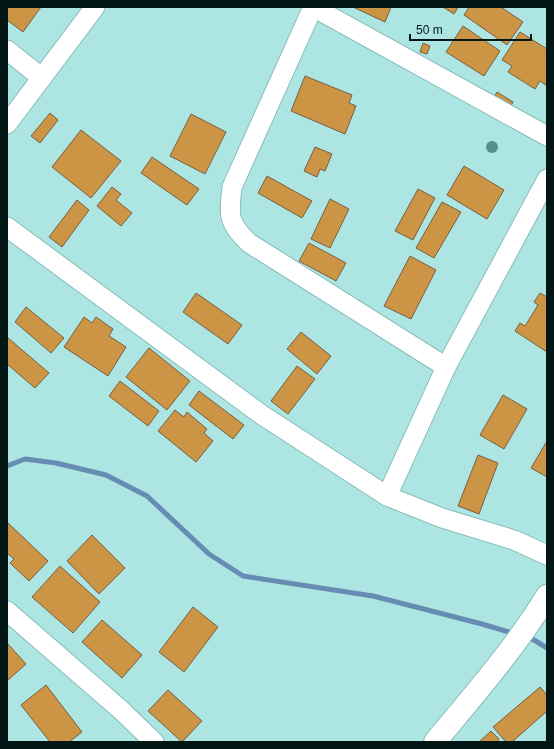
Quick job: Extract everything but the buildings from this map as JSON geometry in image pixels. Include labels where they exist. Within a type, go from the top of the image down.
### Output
[{"type":"street","points":[[7,124],[95,7]]},
{"type":"street","points":[[446,367],[249,243],[237,232],[229,213],[232,187],[313,7],[547,136]]},
{"type":"street","points":[[7,50],[42,78]]},
{"type":"street","points":[[387,496],[446,367],[547,179]]},
{"type":"street","points":[[7,227],[262,415],[387,496],[442,518],[514,540],[547,554]]},
{"type":"street","points":[[440,740],[508,653],[547,596]]},
{"type":"street","points":[[7,611],[120,710],[154,742]]},
{"type":"waterway","points":[[7,466],[25,459],[56,463],[106,475],[147,496],[209,554],[243,576],[373,596],[515,634]]},
{"type":"waterway","points":[[526,638],[534,640],[547,648]]}]
